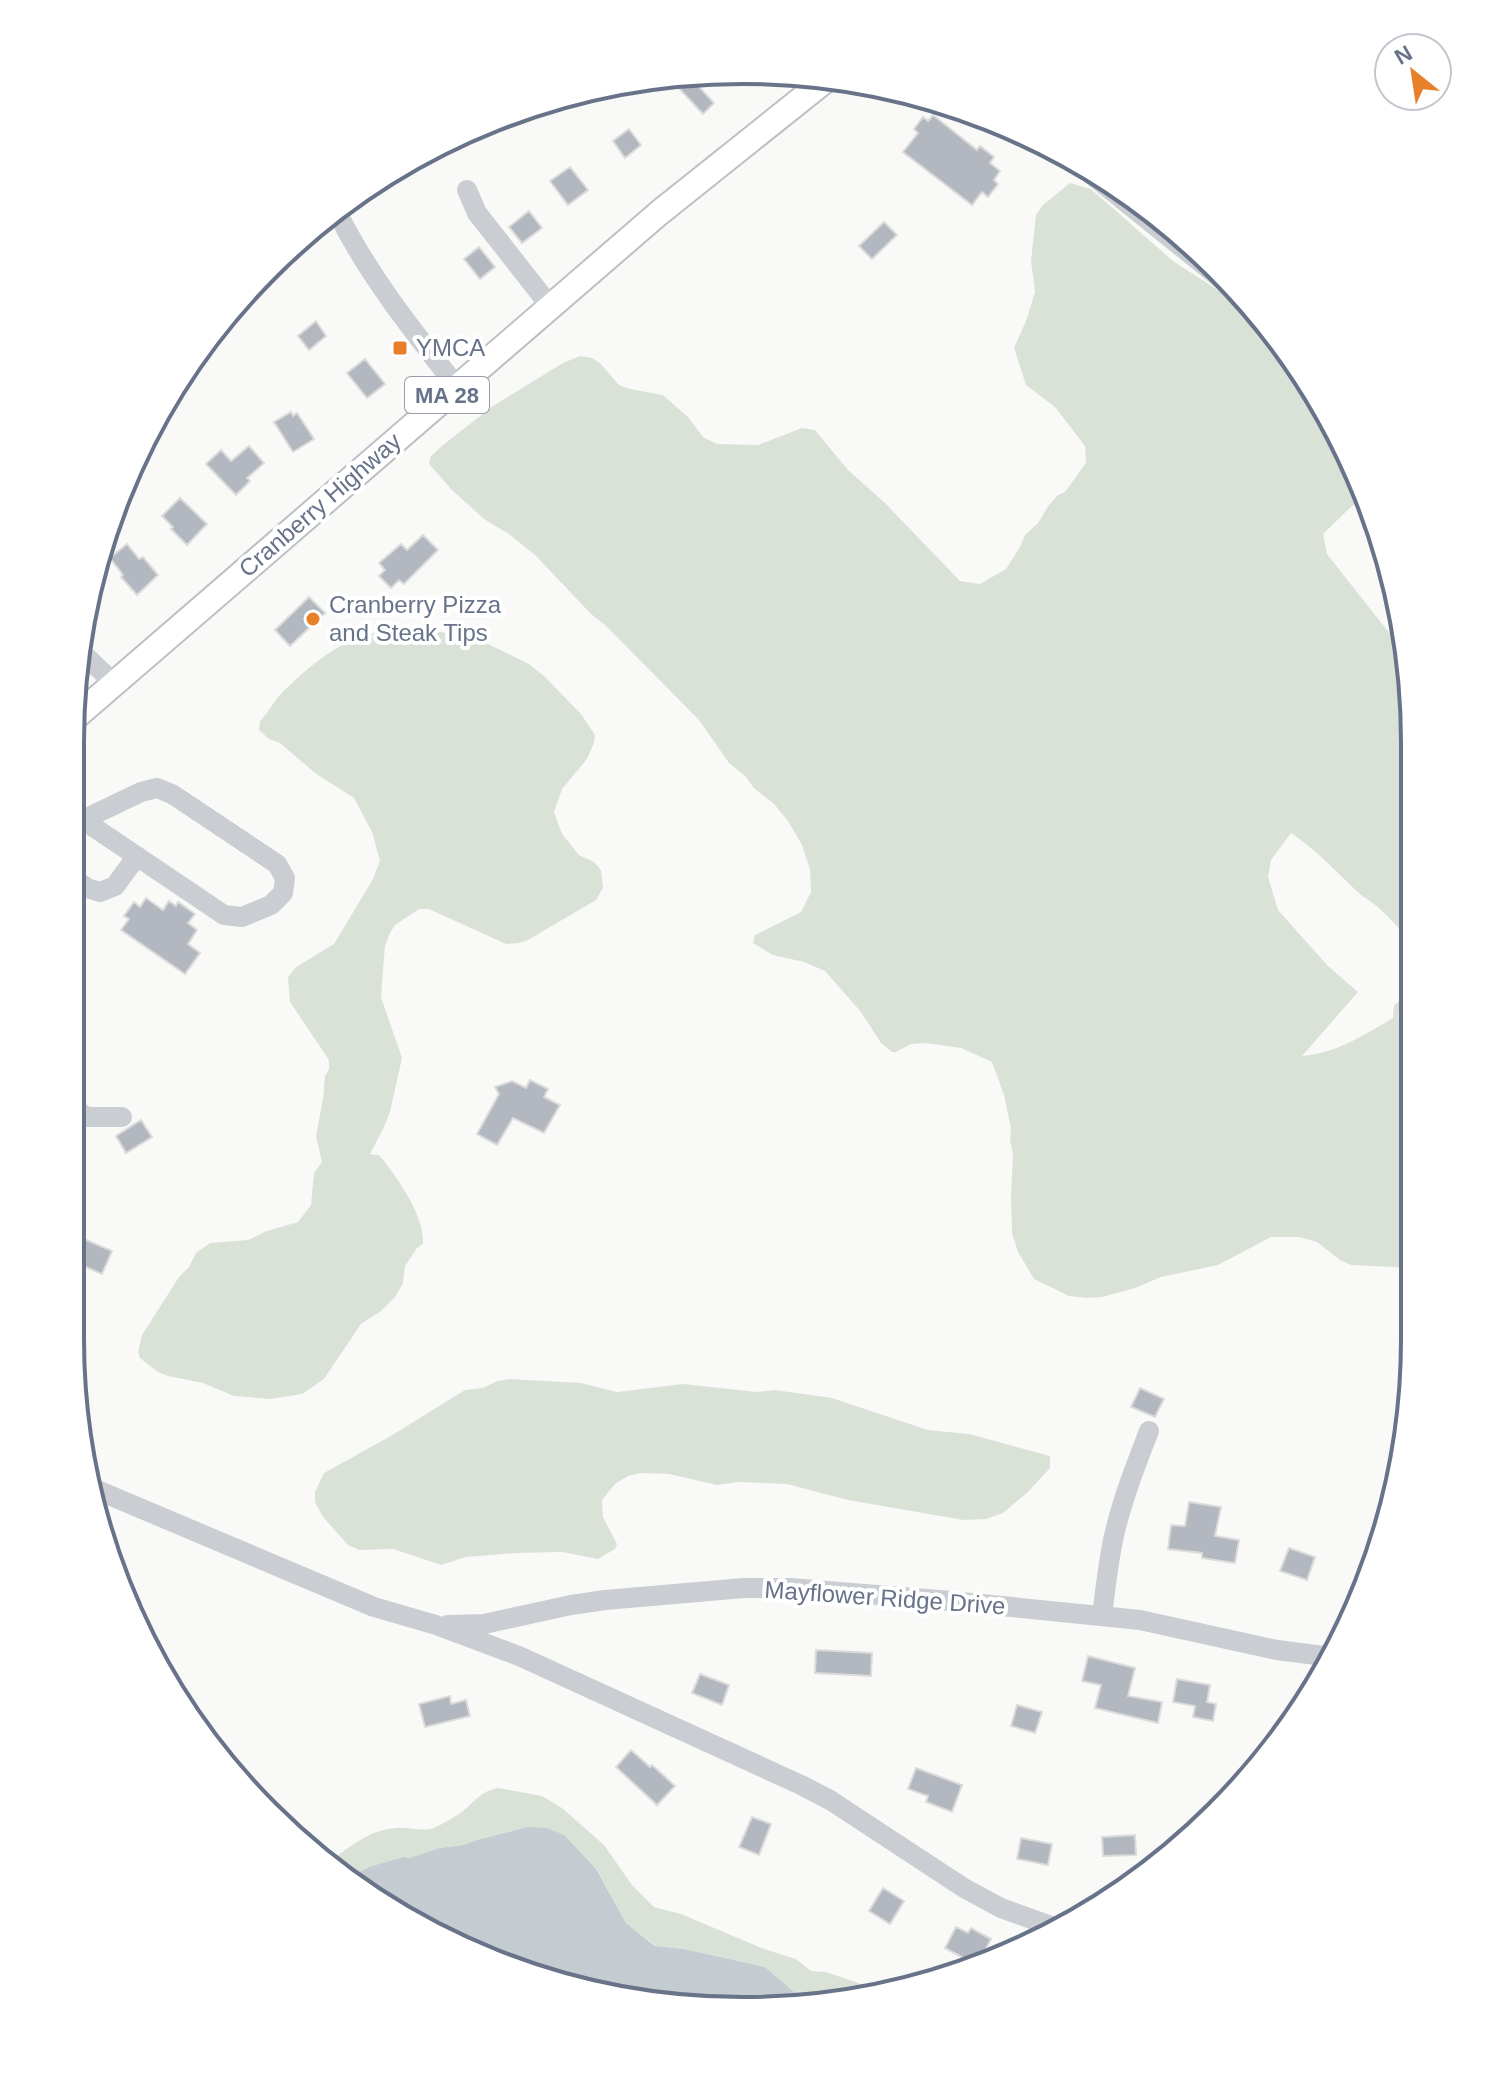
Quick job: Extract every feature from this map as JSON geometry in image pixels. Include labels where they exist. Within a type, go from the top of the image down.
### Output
[{"type":"main road","name":"Cranberry Highway","points":[[85,709],[659,213],[815,88]]},
{"type":"street","points":[[467,190],[477,213],[550,306]]},
{"type":"street","points":[[342,220],[379,283],[457,387]]},
{"type":"street","points":[[90,660],[114,683]]},
{"type":"street","points":[[84,820],[141,792],[157,788],[172,794],[277,864],[285,878],[283,893],[271,905],[242,917],[224,915],[137,856],[84,827]]},
{"type":"street","points":[[84,886],[100,892],[115,886],[137,856]]},
{"type":"street","points":[[84,1115],[122,1117]]},
{"type":"street","points":[[1102,1616],[1117,1524],[1149,1431]]},
{"type":"street","name":"Mayflower Ridge Drive","points":[[102,1492],[374,1607],[436,1625],[519,1656],[801,1785],[830,1800],[945,1878],[982,1899],[1044,1924]]},
{"type":"street","name":"Mayflower Ridge Drive","points":[[436,1625],[484,1624],[571,1605],[744,1588],[790,1588],[1102,1616],[1163,1624],[1277,1650],[1320,1655]]},
{"type":"shaded area","points":[[1070,183],[1091,189],[1173,261],[1221,292],[1265,342],[1313,413],[1356,504],[1323,534],[1327,554],[1392,636],[1400,699],[1401,931],[1379,908],[1291,833],[1271,860],[1268,877],[1278,910],[1328,966],[1358,992],[1302,1056],[1339,1047],[1371,1031],[1393,1018],[1394,1005],[1401,1000],[1401,1267],[1351,1265],[1317,1242],[1299,1237],[1271,1237],[1218,1265],[1161,1277],[1102,1297],[1069,1296],[1034,1279],[1018,1252],[1012,1233],[1011,1129],[1004,1095],[992,1062],[961,1048],[926,1043],[911,1044],[892,1052],[881,1043],[861,1012],[825,971],[804,962],[773,955],[753,943],[755,935],[801,912],[811,892],[810,869],[802,845],[788,821],[729,763],[699,720],[536,556],[484,519],[429,464],[431,456],[443,445],[493,406],[563,363],[580,356],[592,358],[619,385],[663,395],[688,417],[703,437],[717,444],[758,445],[802,428],[815,430],[848,470],[885,503],[960,581],[980,584],[1006,569],[1025,535],[1058,495],[1065,492],[1086,463],[1085,446],[1055,407],[1026,385],[1014,348],[1035,292],[1031,261],[1036,215],[1043,205]]},
{"type":"shaded area","points":[[417,627],[480,640],[529,664],[581,714],[595,735],[594,743],[587,759],[562,789],[554,812],[562,834],[579,855],[594,862],[601,870],[603,888],[596,900],[519,943],[506,944],[429,909],[419,909],[395,925],[385,946],[381,997],[402,1058],[390,1112],[370,1154],[379,1155],[408,1196],[419,1221],[423,1244],[405,1266],[403,1283],[395,1297],[361,1324],[324,1379],[302,1394],[270,1399],[234,1396],[203,1383],[158,1372],[140,1358],[138,1352],[142,1335],[196,1253],[210,1243],[248,1240],[298,1222],[311,1205],[314,1173],[322,1162],[316,1136],[329,1060],[290,1002],[288,977],[296,967],[334,944],[373,879],[380,861],[372,832],[354,798],[315,773],[280,743],[269,739],[259,730],[260,721],[289,686],[334,650],[373,633]]},
{"type":"shaded area","points":[[509,1379],[581,1383],[617,1392],[683,1384],[757,1392],[775,1390],[832,1398],[928,1430],[969,1434],[1050,1456],[1050,1468],[1003,1513],[986,1519],[964,1520],[848,1500],[787,1484],[738,1482],[717,1485],[669,1474],[640,1473],[615,1484],[602,1500],[603,1517],[617,1544],[615,1549],[598,1559],[562,1552],[516,1553],[466,1557],[441,1565],[393,1549],[359,1550],[348,1545],[323,1517],[315,1502],[315,1492],[324,1473],[465,1390],[483,1388]]},
{"type":"shaded area","points":[[492,1789],[542,1796],[562,1808],[604,1845],[632,1885],[654,1907],[681,1914],[796,1959],[811,1971],[826,1972],[863,1985],[799,1994],[765,1967],[656,1946],[626,1923],[597,1869],[528,1827],[463,1845],[440,1848],[358,1872],[337,1857],[369,1835],[387,1829],[434,1828]]},
{"type":"shaded area","points":[[528,1827],[547,1828],[564,1835],[597,1870],[626,1923],[655,1946],[684,1949],[765,1967],[799,1994],[699,1996],[572,1975],[491,1947],[451,1929],[413,1909],[358,1872],[404,1857]]},
{"type":"building","points":[[697,85],[714,103],[703,114],[678,87]]},
{"type":"building","points":[[933,115],[977,150],[980,146],[994,157],[990,163],[1000,171],[994,180],[998,184],[988,197],[982,192],[972,205],[903,152],[918,133],[914,129],[923,117],[928,121]]},
{"type":"building","points":[[629,129],[641,145],[625,158],[613,141]]},
{"type":"building","points":[[570,167],[588,190],[568,205],[550,181]]},
{"type":"building","points":[[529,211],[542,228],[522,243],[509,227]]},
{"type":"building","points":[[884,222],[897,235],[872,259],[859,246]]},
{"type":"building","points":[[479,247],[495,267],[480,279],[464,259]]},
{"type":"building","points":[[316,321],[326,336],[309,350],[298,336]]},
{"type":"building","points":[[365,359],[385,384],[367,398],[347,373]]},
{"type":"building","points":[[291,412],[293,416],[297,413],[314,439],[293,452],[274,422]]},
{"type":"building","points":[[249,446],[264,463],[247,478],[250,481],[236,495],[206,464],[221,450],[231,461]]},
{"type":"building","points":[[180,498],[207,524],[187,545],[162,516]]},
{"type":"building","points":[[423,535],[438,550],[404,584],[399,580],[391,588],[379,576],[385,570],[379,563],[401,544],[407,550]]},
{"type":"building","points":[[127,544],[158,575],[137,595],[121,577],[123,575],[111,558]]},
{"type":"building","points":[[309,597],[325,613],[290,646],[275,630]]},
{"type":"building","points":[[146,898],[163,910],[169,901],[176,906],[178,902],[195,914],[188,923],[197,930],[188,944],[200,953],[185,974],[121,930],[129,919],[124,916],[134,902],[140,907]]},
{"type":"building","points":[[530,1080],[548,1089],[544,1097],[560,1105],[544,1133],[513,1118],[497,1145],[477,1134],[499,1094],[495,1087],[512,1081],[526,1088]]},
{"type":"building","points":[[141,1120],[152,1137],[126,1153],[116,1136]]},
{"type":"building","points":[[84,1239],[112,1251],[102,1274],[84,1266]]},
{"type":"building","points":[[1140,1388],[1164,1399],[1155,1417],[1131,1407]]},
{"type":"building","points":[[1189,1502],[1221,1507],[1215,1536],[1239,1540],[1235,1563],[1202,1558],[1202,1553],[1168,1549],[1171,1525],[1185,1526]]},
{"type":"building","points":[[1289,1548],[1315,1557],[1307,1580],[1280,1571]]},
{"type":"building","points":[[816,1650],[872,1653],[871,1676],[815,1673]]},
{"type":"building","points":[[1088,1656],[1135,1668],[1128,1696],[1162,1702],[1158,1723],[1095,1708],[1101,1685],[1082,1681]]},
{"type":"building","points":[[700,1674],[729,1685],[722,1705],[692,1693]]},
{"type":"building","points":[[1177,1679],[1210,1685],[1207,1702],[1216,1704],[1213,1721],[1193,1717],[1195,1706],[1173,1702]]},
{"type":"building","points":[[450,1696],[451,1704],[466,1700],[470,1716],[425,1727],[419,1704]]},
{"type":"building","points":[[1017,1705],[1042,1712],[1035,1733],[1011,1726]]},
{"type":"building","points":[[631,1750],[675,1786],[657,1805],[616,1767]]},
{"type":"building","points":[[916,1768],[962,1785],[952,1812],[926,1802],[928,1796],[908,1789]]},
{"type":"building","points":[[752,1817],[771,1824],[759,1855],[739,1847]]},
{"type":"building","points":[[1135,1835],[1136,1855],[1103,1856],[1102,1837]]},
{"type":"building","points":[[1021,1838],[1052,1844],[1048,1865],[1017,1859]]},
{"type":"building","points":[[883,1888],[904,1901],[890,1924],[869,1911]]},
{"type":"building","points":[[956,1927],[968,1933],[971,1928],[991,1939],[985,1950],[964,1958],[945,1948]]},
{"type":"place","name":"YMCA","points":[[400,348]]},
{"type":"place","name":"Cranberry Pizza and Steak Tips","points":[[313,619]]}]
